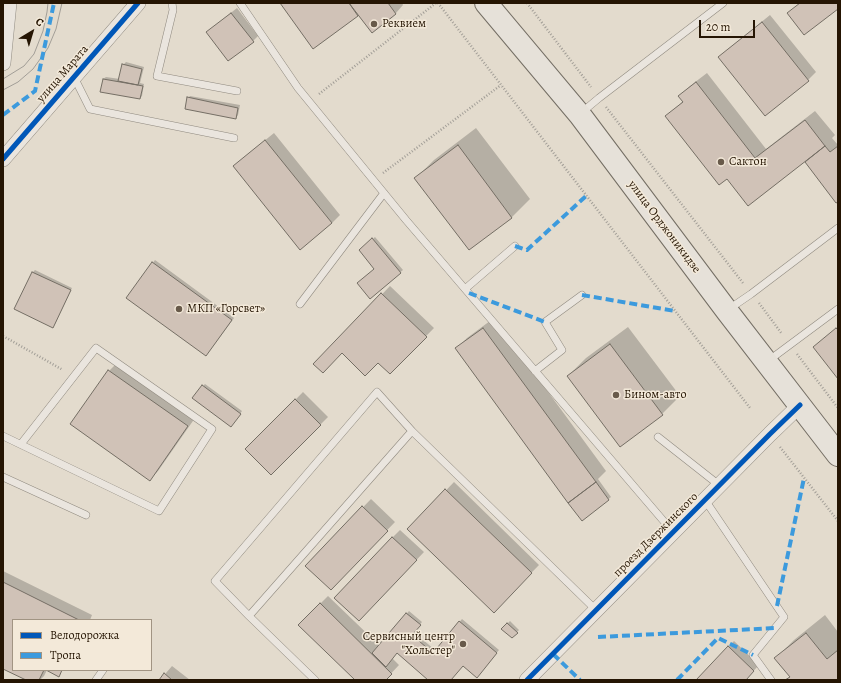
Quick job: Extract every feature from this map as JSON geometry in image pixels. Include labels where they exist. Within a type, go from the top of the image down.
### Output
[{"type":"main road","name":"улица Орджоникидзе","points":[[486,3],[580,115],[727,311],[833,445]]},
{"type":"street","points":[[3,63],[10,3]]},
{"type":"street","name":"улица Марата","points":[[3,159],[138,3]]},
{"type":"street","name":"проезд Дзержинского","points":[[527,680],[800,405]]},
{"type":"lane","points":[[172,3],[173,10],[158,76],[237,91]]},
{"type":"lane","points":[[240,3],[298,88],[384,193],[535,372],[673,532]]},
{"type":"lane","points":[[580,115],[599,98],[723,3]]},
{"type":"lane","points":[[74,77],[90,109],[234,138]]},
{"type":"lane","points":[[300,304],[384,193]]},
{"type":"lane","points":[[727,311],[752,294],[838,228]]},
{"type":"lane","points":[[465,288],[516,246]]},
{"type":"lane","points":[[535,372],[562,350],[545,322],[582,295]]},
{"type":"lane","points":[[767,362],[838,310]]},
{"type":"lane","points":[[3,436],[159,511],[212,429],[96,348],[21,444]]},
{"type":"lane","points":[[316,680],[215,581],[376,392],[412,431],[596,610]]},
{"type":"lane","points":[[249,616],[412,431]]},
{"type":"lane","points":[[658,437],[719,485]]},
{"type":"lane","points":[[4,479],[86,515]]},
{"type":"lane","points":[[705,500],[784,617],[753,655],[771,680]]},
{"type":"lane","points":[[96,680],[102,671]]},
{"type":"path","points":[[310,102],[437,3],[502,85],[750,408]]},
{"type":"path","points":[[527,3],[752,294],[838,408]]},
{"type":"path","points":[[374,180],[502,85]]},
{"type":"path","points":[[3,336],[74,376]]},
{"type":"path","points":[[780,447],[838,520]]},
{"type":"building","points":[[280,3],[349,3],[358,16],[313,49]]},
{"type":"building","name":"Реквием","points":[[349,3],[388,3],[396,14],[372,33]]},
{"type":"building","points":[[800,3],[838,3],[838,9],[804,35],[787,13]]},
{"type":"building","points":[[231,13],[254,42],[228,61],[206,32]]},
{"type":"building","points":[[762,22],[809,81],[765,116],[718,57]]},
{"type":"building","points":[[122,64],[142,69],[138,85],[118,81]]},
{"type":"building","points":[[103,79],[143,86],[140,99],[100,92]]},
{"type":"building","points":[[696,82],[755,158],[805,120],[825,146],[748,206],[727,179],[719,185],[665,116],[683,102],[678,96]]},
{"type":"building","points":[[187,97],[238,108],[236,119],[185,109]]},
{"type":"building","points":[[265,140],[332,223],[300,250],[233,166]]},
{"type":"building","points":[[458,145],[512,218],[469,250],[414,178]]},
{"type":"building","points":[[825,146],[830,152],[838,146],[838,202],[836,203],[805,162]]},
{"type":"building","points":[[372,238],[401,273],[370,299],[357,283],[374,269],[359,250]]},
{"type":"building","name":"МКП «Горсвет»","points":[[152,262],[232,320],[206,356],[126,298]]},
{"type":"building","points":[[32,272],[71,290],[53,328],[14,309]]},
{"type":"building","points":[[381,293],[427,337],[390,374],[378,363],[365,376],[342,353],[323,373],[313,364]]},
{"type":"building","points":[[483,328],[596,482],[568,503],[455,348]]},
{"type":"building","points":[[836,328],[838,330],[838,379],[813,347]]},
{"type":"building","points":[[610,344],[663,415],[620,447],[567,376]]},
{"type":"building","points":[[108,370],[188,426],[150,481],[70,424]]},
{"type":"building","points":[[202,385],[241,414],[231,427],[192,398]]},
{"type":"building","points":[[295,399],[321,425],[271,475],[245,449]]},
{"type":"building","points":[[596,482],[609,500],[582,521],[568,503]]},
{"type":"building","points":[[445,489],[532,573],[494,613],[407,529]]},
{"type":"building","points":[[362,506],[388,531],[331,590],[305,566]]},
{"type":"building","points":[[392,537],[417,560],[359,621],[334,598]]},
{"type":"building","points":[[3,582],[77,619],[12,619],[12,671],[44,671],[39,680],[26,680],[3,669]]},
{"type":"building","points":[[320,603],[392,674],[386,680],[355,680],[298,625]]},
{"type":"building","name":"Сервисный центр \"Хольстер\"","points":[[406,613],[421,625],[412,635],[433,653],[459,621],[497,653],[477,678],[463,666],[451,680],[428,680],[397,653],[386,667],[372,653]]},
{"type":"building","points":[[507,623],[518,633],[512,638],[501,629]]},
{"type":"building","points":[[806,633],[827,659],[838,650],[838,680],[785,680],[790,677],[774,658]]},
{"type":"building","points":[[728,646],[754,671],[746,680],[696,680]]},
{"type":"building","points":[[48,671],[62,671],[59,677]]},
{"type":"building","points":[[164,673],[172,680],[159,680]]},
{"type":"tram line","points":[[3,79],[24,66],[34,54],[43,31],[48,3]]},
{"type":"tram line","points":[[3,90],[18,82],[33,69],[48,48],[56,29],[62,3]]},
{"type":"marked path","points":[[3,115],[35,91],[54,3]]},
{"type":"marked path","points":[[515,246],[527,250],[586,196]]},
{"type":"marked path","points":[[469,293],[545,322]]},
{"type":"marked path","points":[[582,295],[675,311]]},
{"type":"marked path","points":[[777,606],[804,478]]},
{"type":"marked path","points":[[598,637],[776,628]]},
{"type":"marked path","points":[[677,680],[718,638],[753,655]]},
{"type":"marked path","points":[[553,654],[580,680]]},
{"type":"cycle path","points":[[3,159],[138,3]]},
{"type":"cycle path","points":[[527,680],[800,405]]},
{"type":"place","name":"Реквием","points":[[374,24]]},
{"type":"place","name":"Сактон","points":[[721,162]]},
{"type":"place","name":"МКП «Горсвет»","points":[[179,309]]},
{"type":"place","name":"Бином-авто","points":[[616,395]]},
{"type":"place","name":"Сервисный центр \"Хольстер\"","points":[[463,644]]}]
